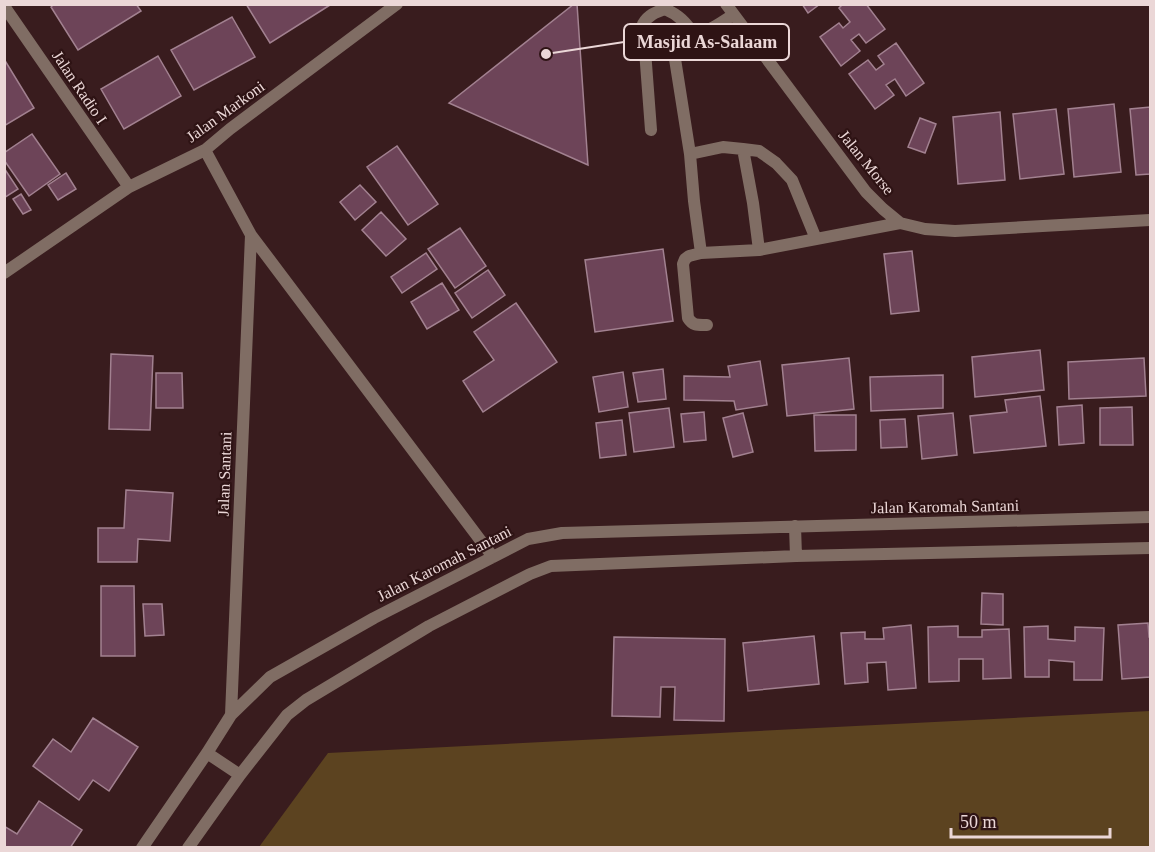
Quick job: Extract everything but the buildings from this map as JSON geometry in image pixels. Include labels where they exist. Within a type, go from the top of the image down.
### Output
[{"type":"street","name":"Jalan Markoni","points":[[4,273],[129,187],[205,150],[398,4]]},
{"type":"street","name":"Jalan Radio I","points":[[4,6],[129,187]]},
{"type":"street","points":[[651,130],[643,24],[645,19],[665,9],[684,20],[694,34]]},
{"type":"street","points":[[701,253],[690,154],[675,60],[680,44],[688,36],[708,30],[730,10]]},
{"type":"street","name":"Jalan Morse","points":[[730,10],[866,192],[900,223],[926,229],[955,231],[1150,220]]},
{"type":"street","points":[[690,154],[723,147],[759,151],[776,163],[792,180],[816,239]]},
{"type":"street","points":[[743,149],[759,250]]},
{"type":"street","points":[[205,150],[250,235],[493,557]]},
{"type":"street","points":[[707,325],[696,325],[688,318],[683,264],[689,256],[701,253],[759,250],[900,223]]},
{"type":"street","name":"Jalan Santani","points":[[231,715],[250,235]]},
{"type":"street","name":"Jalan Karomah Santani","points":[[142,848],[231,715],[270,677],[374,618],[528,538],[562,532],[1150,517]]},
{"type":"street","points":[[795,526],[796,556]]},
{"type":"street","points":[[188,848],[240,775],[287,716],[306,700],[429,626],[530,574],[551,566],[796,556],[1150,548]]},
{"type":"street","points":[[207,753],[240,775]]},
{"type":"shaded area","points":[[1150,711],[1150,847],[259,847],[328,753]]},
{"type":"place","name":"Masjid As-Salaam","points":[[546,54]]}]
